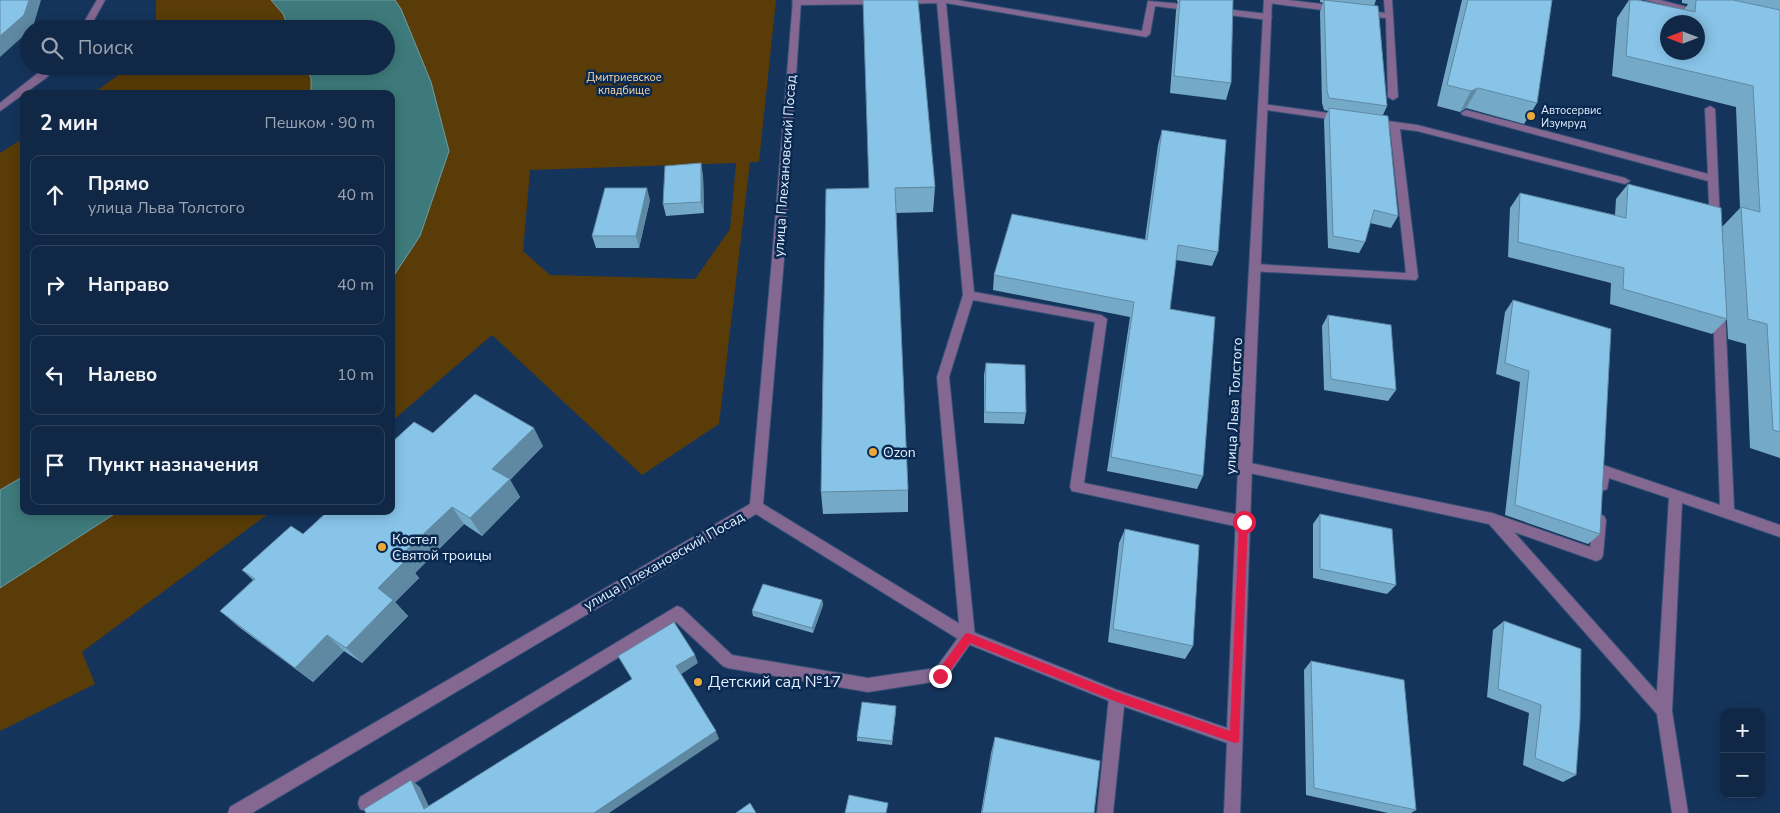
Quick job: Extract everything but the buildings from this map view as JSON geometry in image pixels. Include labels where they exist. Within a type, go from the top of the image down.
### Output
[{"type":"street","points":[[89,20],[101,0]]},
{"type":"street","points":[[797,1],[941,0],[1146,34],[1152,1],[1201,9]]},
{"type":"street","points":[[366,803],[677,613],[728,661],[868,685],[940,676],[968,637],[943,377],[969,295],[941,0]]},
{"type":"street","points":[[1268,0],[1390,16]]},
{"type":"street","name":"улица Льва Толстого","points":[[1232,813],[1245,467],[1268,0]]},
{"type":"street","points":[[1388,0],[1393,97]]},
{"type":"street","points":[[1649,0],[1714,14]]},
{"type":"street","name":"улица Плехановский Посад","points":[[236,813],[756,507],[778,259],[797,1]]},
{"type":"street","points":[[1211,10],[1268,18]]},
{"type":"street","points":[[24,90],[44,75]]},
{"type":"street","points":[[0,108],[20,93]]},
{"type":"street","points":[[1263,107],[1417,128],[1626,181]]},
{"type":"street","points":[[1710,109],[1716,238]]},
{"type":"street","points":[[1466,113],[1713,179]]},
{"type":"street","points":[[1256,268],[1412,277],[1396,125]]},
{"type":"street","points":[[969,295],[1101,319],[1077,487],[1244,522]]},
{"type":"street","points":[[1718,297],[1727,512]]},
{"type":"street","points":[[1245,467],[1492,519],[1596,556],[1603,470],[1780,530]]},
{"type":"street","points":[[1676,495],[1664,711],[1680,813]]},
{"type":"street","points":[[756,507],[968,637],[1117,697],[1235,738]]},
{"type":"street","points":[[1492,519],[1664,711]]},
{"type":"street","points":[[1105,813],[1117,697]]},
{"type":"green space","points":[[156,0],[271,0],[283,14],[285,20],[156,20]]},
{"type":"green space","name":"Дмитриевское кладбище","points":[[395,0],[776,0],[759,162],[750,162],[719,424],[642,475],[492,335],[395,419],[395,274],[420,236],[449,151],[431,82]],"holes":[[[736,163],[730,229],[695,279],[550,275],[523,251],[530,170]]]},
{"type":"green space","points":[[118,75],[310,75],[311,78],[311,90],[98,90]]},
{"type":"green space","points":[[20,140],[20,478],[0,490],[0,153]]},
{"type":"green space","points":[[113,515],[267,515],[82,652],[95,684],[0,731],[0,588]]},
{"type":"shaded area","points":[[271,0],[395,0],[401,9],[431,82],[449,151],[420,236],[395,274],[395,90],[311,90],[310,75],[395,75],[395,20],[285,20],[283,14]]},
{"type":"shaded area","points":[[20,478],[20,515],[113,515],[0,588],[0,490]]},
{"type":"place","name":"Автосервис Изумруд","points":[[1531,116]]},
{"type":"place","name":"Ozon","points":[[873,452]]},
{"type":"place","name":"Костел Святой троицы","points":[[382,547]]},
{"type":"place","name":"Детский сад №17","points":[[698,682]]},
{"type":"route","points":[[940,676],[968,637],[1117,697],[1235,738],[1244,522]]}]
